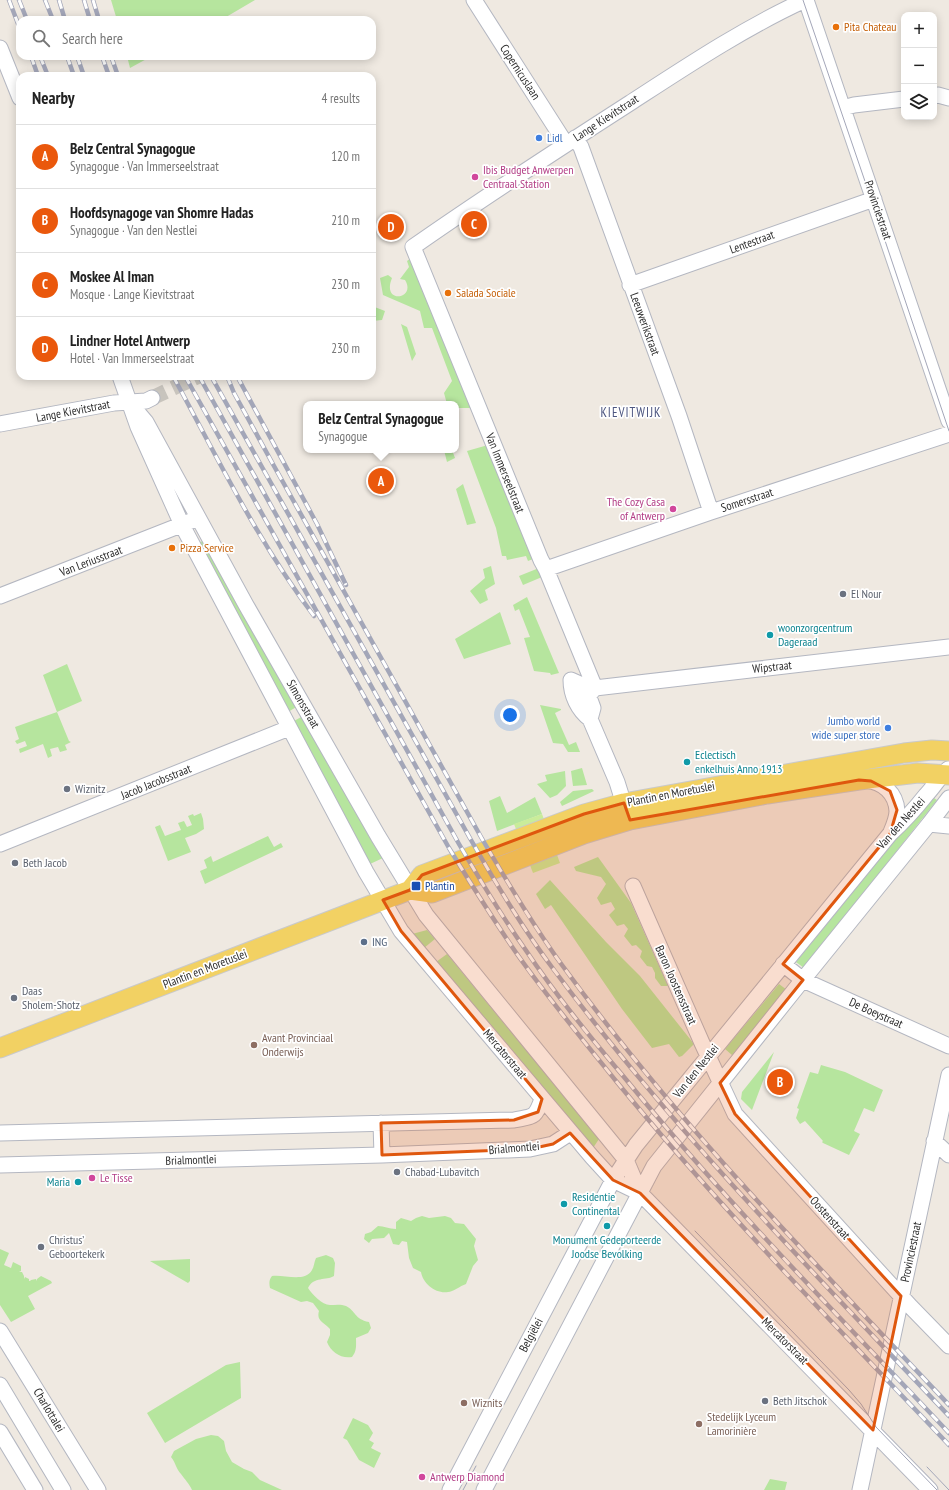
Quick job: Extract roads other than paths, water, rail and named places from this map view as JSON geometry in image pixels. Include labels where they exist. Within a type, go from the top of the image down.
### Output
[{"type":"main road","name":"Plantin en Moretuslei","points":[[0,1048],[410,890],[432,893],[584,834],[627,812],[889,755],[932,750],[949,751]]},
{"type":"main road","name":"Plantin en Moretuslei","points":[[627,812],[767,794],[859,780],[918,773],[947,773]]},
{"type":"street","name":"Copernicuslaan","points":[[474,0],[570,141]]},
{"type":"street","name":"Lange Kievitstraat","points":[[413,247],[468,208],[570,141],[750,27],[805,0]]},
{"type":"street","name":"Provinciestraat","points":[[805,0],[949,421]]},
{"type":"street","points":[[0,48],[16,88]]},
{"type":"street","points":[[937,96],[949,98]]},
{"type":"street","points":[[843,108],[854,104],[901,99]]},
{"type":"street","name":"Leeuwerikstraat","points":[[570,141],[581,147],[679,416],[711,512]]},
{"type":"street","name":"Lentestraat","points":[[630,285],[874,199]]},
{"type":"street","name":"Van Immerseelstraat","points":[[413,247],[497,454],[546,569],[592,692],[593,708],[590,719]]},
{"type":"street","points":[[121,380],[129,402]]},
{"type":"street","name":"Lange Kievitstraat","points":[[0,424],[114,403],[149,399]]},
{"type":"street","name":"Simonsstraat","points":[[129,402],[146,422],[246,605],[410,890]]},
{"type":"street","name":"Simonsstraat","points":[[129,402],[138,427],[182,525],[289,728],[383,900]]},
{"type":"street","name":"Somersstraat","points":[[546,569],[711,512],[949,434]]},
{"type":"street","points":[[182,525],[198,517]]},
{"type":"street","name":"Van Leriusstraat","points":[[0,596],[182,525]]},
{"type":"street","name":"Wipstraat","points":[[592,692],[949,647]]},
{"type":"street","name":"Van Immerseelstraat","points":[[592,692],[571,680],[571,688],[577,706],[582,714],[590,719],[627,812]]},
{"type":"street","name":"Jacob Jacobsstraat","points":[[0,844],[289,728]]},
{"type":"street","name":"Van den Nestlei","points":[[613,1180],[636,1145],[705,1049],[783,964],[890,834],[947,773]]},
{"type":"street","points":[[859,780],[876,782],[890,791],[897,810],[896,819],[890,834]]},
{"type":"street","name":"Van den Nestlei","points":[[640,1193],[654,1166],[949,798]]},
{"type":"street","points":[[929,824],[949,826]]},
{"type":"street","name":"Baron Joostensstraat","points":[[634,886],[720,1082]]},
{"type":"street","name":"Mercatorstraat","points":[[410,890],[432,924],[626,1160],[640,1193]]},
{"type":"street","name":"Mercatorstraat","points":[[383,900],[401,931],[570,1132],[613,1180],[640,1193],[930,1490]]},
{"type":"street","points":[[783,964],[803,980]]},
{"type":"street","name":"De Boeystraat","points":[[803,980],[949,1046]]},
{"type":"street","name":"Provinciestraat","points":[[860,1490],[949,1075]]},
{"type":"street","name":"Oostenstraat","points":[[720,1082],[735,1114],[901,1296],[949,1346]]},
{"type":"street","points":[[0,1133],[514,1120],[531,1116],[538,1112],[542,1099]]},
{"type":"street","points":[[381,1123],[382,1155]]},
{"type":"street","name":"Brialmontlei","points":[[0,1164],[382,1155],[530,1149],[553,1144],[570,1132]]},
{"type":"street","points":[[934,1141],[949,1155]]},
{"type":"street","name":"Belgiëlei","points":[[450,1490],[613,1180]]},
{"type":"street","points":[[484,1490],[640,1193]]},
{"type":"street","name":"Charlottalei","points":[[0,1331],[98,1490]]},
{"type":"street","points":[[0,1385],[63,1489]]},
{"type":"street","points":[[0,1432],[35,1490]]},
{"type":"tunnel","points":[[152,398],[190,380]]},
{"type":"tram line","points":[[803,0],[949,431]]},
{"type":"tram line","points":[[695,1231],[849,1390],[861,1404],[876,1427],[937,1490]]},
{"type":"tram line","points":[[463,1490],[476,1466]]},
{"type":"tram line","points":[[927,1467],[949,1490]]},
{"type":"railway","points":[[9,0],[16,18]]},
{"type":"railway","points":[[19,0],[25,16]]},
{"type":"railway","points":[[45,0],[51,16]]},
{"type":"railway","points":[[59,0],[64,16]]},
{"type":"railway","points":[[84,0],[89,16]]},
{"type":"railway","points":[[93,0],[98,16]]},
{"type":"railway","points":[[32,60],[37,72]]},
{"type":"railway","points":[[42,60],[46,72]]},
{"type":"railway","points":[[68,60],[73,72]]},
{"type":"railway","points":[[78,60],[83,72]]},
{"type":"railway","points":[[103,60],[108,72]]},
{"type":"railway","points":[[112,60],[117,72]]},
{"type":"railway","points":[[175,380],[256,529],[314,616]]},
{"type":"railway","points":[[187,380],[449,848],[517,954],[616,1081],[696,1175],[821,1311],[949,1445]]},
{"type":"railway","points":[[201,380],[459,844],[499,910],[536,966],[598,1046],[702,1169],[949,1433]]},
{"type":"railway","points":[[213,380],[471,840],[532,939],[554,970],[647,1087],[695,1143],[796,1254],[949,1416]]},
{"type":"railway","points":[[229,380],[234,393],[274,466],[481,837],[540,934],[606,1023],[700,1136],[748,1191],[949,1405]]},
{"type":"railway","points":[[239,380],[317,524],[346,585]]},
{"type":"place","name":"Pita Chateau","points":[[836,27]]},
{"type":"place","name":"Lidl","points":[[539,138]]},
{"type":"place","name":"Ibis Budget Anwerpen Centraal Station","points":[[475,177]]},
{"type":"place","name":"Moskee Al Iman","points":[[474,224]]},
{"type":"place","name":"Lindner Hotel Antwerp","points":[[391,227]]},
{"type":"place","name":"Salada Sociale","points":[[448,293]]},
{"type":"place","name":"Belz Central Synagogue","points":[[381,481]]},
{"type":"place","name":"The Cozy Casa of Antwerp","points":[[673,509]]},
{"type":"place","name":"Pizza Service","points":[[172,548]]},
{"type":"place","name":"El Nour","points":[[843,594]]},
{"type":"place","name":"woonzorgcentrum Dageraad","points":[[770,635]]},
{"type":"place","name":"Jumbo world wide super store","points":[[888,728]]},
{"type":"place","name":"Eclectisch enkelhuis Anno 1913","points":[[687,762]]},
{"type":"place","name":"Wiznitz","points":[[67,789]]},
{"type":"place","name":"Beth Jacob","points":[[15,863]]},
{"type":"place","name":"Plantin","points":[[416,886]]},
{"type":"place","name":"ING","points":[[364,942]]},
{"type":"place","name":"Daas Sholem-Shotz","points":[[14,998]]},
{"type":"place","name":"Avant Provinciaal Onderwijs","points":[[254,1045]]},
{"type":"place","name":"Hoofdsynagoge van Shomre Hadas","points":[[780,1082]]},
{"type":"place","name":"Chabad-Lubavitch","points":[[397,1172]]},
{"type":"place","name":"Le Tisse","points":[[92,1178]]},
{"type":"place","name":"Maria","points":[[78,1182]]},
{"type":"place","name":"Residentie Continental","points":[[564,1204]]},
{"type":"place","name":"Monument Gedeporteerde Joodse Bevolking","points":[[607,1226]]},
{"type":"place","name":"Christus’ Geboortekerk","points":[[41,1247]]},
{"type":"place","name":"Beth Jitschok","points":[[765,1401]]},
{"type":"place","name":"Wiznits","points":[[464,1403]]},
{"type":"place","name":"Stedelijk Lyceum Lamorinière","points":[[699,1424]]},
{"type":"place","name":"Antwerp Diamond","points":[[422,1477]]},
{"type":"district","name":"KIEVITWIJK","points":[[631,412]]}]
